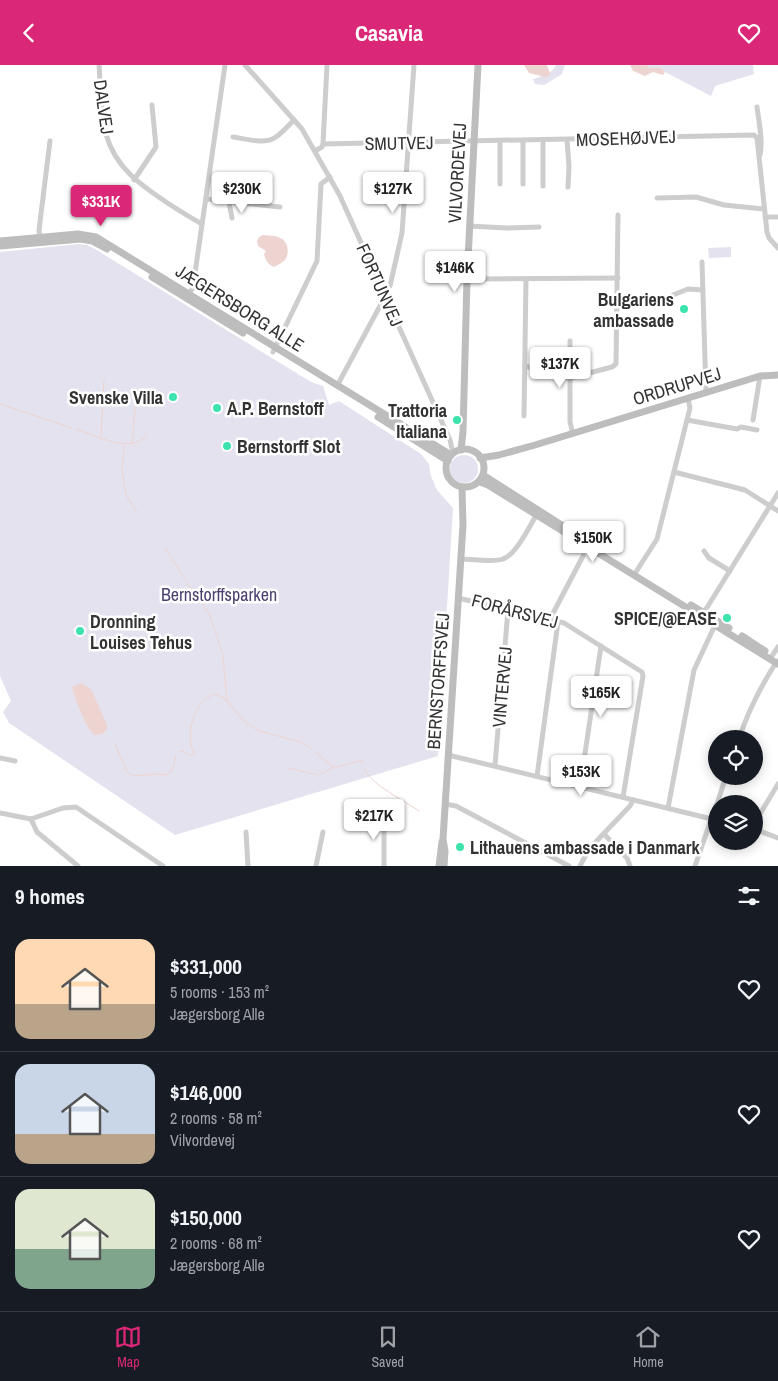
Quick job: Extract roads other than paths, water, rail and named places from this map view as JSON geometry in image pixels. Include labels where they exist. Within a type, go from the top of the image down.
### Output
[{"type":"street","name":"DALVEJ","points":[[99,65],[106,135],[122,167],[134,179],[202,224]]},
{"type":"street","points":[[188,296],[193,287],[225,65]]},
{"type":"street","name":"FORTUNVEJ","points":[[245,65],[302,129],[330,177],[456,453]]},
{"type":"street","points":[[315,151],[322,147],[323,144],[327,65]]},
{"type":"street","points":[[383,291],[390,286],[402,233],[414,65]]},
{"type":"street","name":"VILVORDEVEJ","points":[[456,453],[463,432],[466,279],[478,65]]},
{"type":"street","points":[[134,179],[156,147],[152,105]]},
{"type":"street","name":"MOSEHØJVEJ","points":[[757,107],[761,148],[758,158]]},
{"type":"street","points":[[233,137],[271,140],[276,138],[294,120]]},
{"type":"street","name":"MOSEHØJVEJ","points":[[474,142],[754,135],[757,138],[764,209],[769,238],[778,248]]},
{"type":"street","points":[[543,140],[544,186]]},
{"type":"street","points":[[567,140],[568,187]]},
{"type":"street","points":[[40,240],[39,229],[50,141]]},
{"type":"street","points":[[500,141],[500,184]]},
{"type":"street","points":[[523,141],[523,184]]},
{"type":"street","name":"SMUTVEJ","points":[[323,144],[474,142]]},
{"type":"street","points":[[274,350],[317,261],[322,184],[330,177]]},
{"type":"street","points":[[657,198],[696,197],[724,205],[764,209]]},
{"type":"street","points":[[206,199],[280,207]]},
{"type":"street","points":[[229,202],[232,218]]},
{"type":"street","points":[[525,366],[570,378],[612,367],[616,364],[618,215]]},
{"type":"street","points":[[765,217],[778,217]]},
{"type":"street","points":[[469,226],[539,227]]},
{"type":"street","name":"JÆGERSBORG ALLE","points":[[0,246],[78,234],[96,237],[274,350],[456,453]]},
{"type":"street","name":"JÆGERSBORG ALLE","points":[[0,241],[40,240]]},
{"type":"street","points":[[702,262],[706,393]]},
{"type":"street","points":[[466,279],[618,278]]},
{"type":"street","points":[[524,416],[526,279]]},
{"type":"street","points":[[672,295],[688,289],[703,289]]},
{"type":"street","points":[[337,386],[386,298]]},
{"type":"street","points":[[570,341],[570,422],[573,434]]},
{"type":"street","name":"JÆGERSBORG ALLE","points":[[274,350],[456,453]]},
{"type":"street","name":"ORDRUPVEJ","points":[[482,461],[760,377],[778,375]]},
{"type":"street","points":[[753,420],[760,377]]},
{"type":"street","points":[[636,573],[657,539],[690,409],[688,399]]},
{"type":"street","points":[[687,420],[737,429],[741,427],[757,430]]},
{"type":"street","points":[[456,453],[475,453],[482,461],[481,478],[476,485],[465,487],[455,483],[449,477],[447,470],[456,453]]},
{"type":"street","points":[[674,473],[745,490],[778,511]]},
{"type":"street","points":[[481,478],[775,661]]},
{"type":"street","name":"BERNSTORFFSVEJ","points":[[439,866],[443,839],[465,487]]},
{"type":"street","points":[[702,615],[778,493]]},
{"type":"street","points":[[460,559],[497,561],[506,558],[512,553],[538,513]]},
{"type":"street","points":[[704,551],[709,558],[730,571]]},
{"type":"street","points":[[550,619],[577,562],[583,556]]},
{"type":"street","name":"FORÅRSVEJ","points":[[458,597],[564,623],[639,669],[643,676],[623,797]]},
{"type":"street","name":"VINTERVEJ","points":[[495,765],[508,610]]},
{"type":"street","points":[[537,776],[558,621]]},
{"type":"street","points":[[668,808],[694,670],[716,623]]},
{"type":"street","points":[[580,787],[601,646]]},
{"type":"street","points":[[742,730],[760,689],[775,661],[778,647]]},
{"type":"street","points":[[448,755],[708,818]]},
{"type":"street","points":[[0,757],[15,761]]},
{"type":"street","points":[[763,809],[778,784]]},
{"type":"street","points":[[580,866],[589,849],[630,807],[633,800]]},
{"type":"street","points":[[445,804],[456,806],[569,866]]},
{"type":"street","points":[[0,813],[31,819],[65,808],[79,808],[163,866]]},
{"type":"street","points":[[384,816],[384,866]]},
{"type":"street","points":[[31,819],[37,832],[78,866]]},
{"type":"street","points":[[246,832],[248,866]]},
{"type":"street","points":[[316,866],[323,832]]},
{"type":"street","points":[[763,832],[778,838]]},
{"type":"street","points":[[604,834],[627,858],[630,866]]},
{"type":"street","points":[[695,866],[708,834]]},
{"type":"street","name":"BERNSTORFFSVEJ","points":[[443,839],[445,851],[444,866]]},
{"type":"waterway","points":[[101,437],[104,380]]},
{"type":"waterway","points":[[132,444],[136,397]]},
{"type":"waterway","points":[[0,404],[72,428]]},
{"type":"waterway","points":[[76,429],[122,444],[139,441],[147,436]]},
{"type":"waterway","points":[[124,446],[122,470],[126,495],[137,512]]},
{"type":"waterway","points":[[165,548],[185,579]]},
{"type":"waterway","points":[[187,583],[209,613],[223,655]]},
{"type":"waterway","points":[[223,657],[227,701]]},
{"type":"waterway","points":[[179,752],[182,751],[190,756],[194,753],[190,737],[193,720],[201,704],[214,694],[224,698],[244,721],[259,731],[301,742],[311,748]]},
{"type":"waterway","points":[[115,744],[127,772],[132,776],[166,775],[172,771],[176,756]]},
{"type":"waterway","points":[[314,751],[334,768],[362,760],[363,763]]},
{"type":"waterway","points":[[322,774],[333,767]]},
{"type":"waterway","points":[[289,768],[318,775]]},
{"type":"waterway","points":[[365,769],[368,775],[381,786],[419,811]]},
{"type":"place","name":"Bulgariens ambassade","points":[[684,309]]},
{"type":"place","name":"Svenske Villa","points":[[173,397]]},
{"type":"place","name":"A.P. Bernstoff","points":[[217,408]]},
{"type":"place","name":"Trattoria Italiana","points":[[457,420]]},
{"type":"place","name":"Bernstorff Slot","points":[[227,446]]},
{"type":"place","name":"SPICE/@EASE","points":[[727,618]]},
{"type":"place","name":"Dronning Louises Tehus","points":[[80,631]]},
{"type":"place","name":"Lithauens ambassade i Danmark","points":[[460,847]]},
{"type":"park label","name":"Bernstorffsparken","points":[[219,594]]}]
